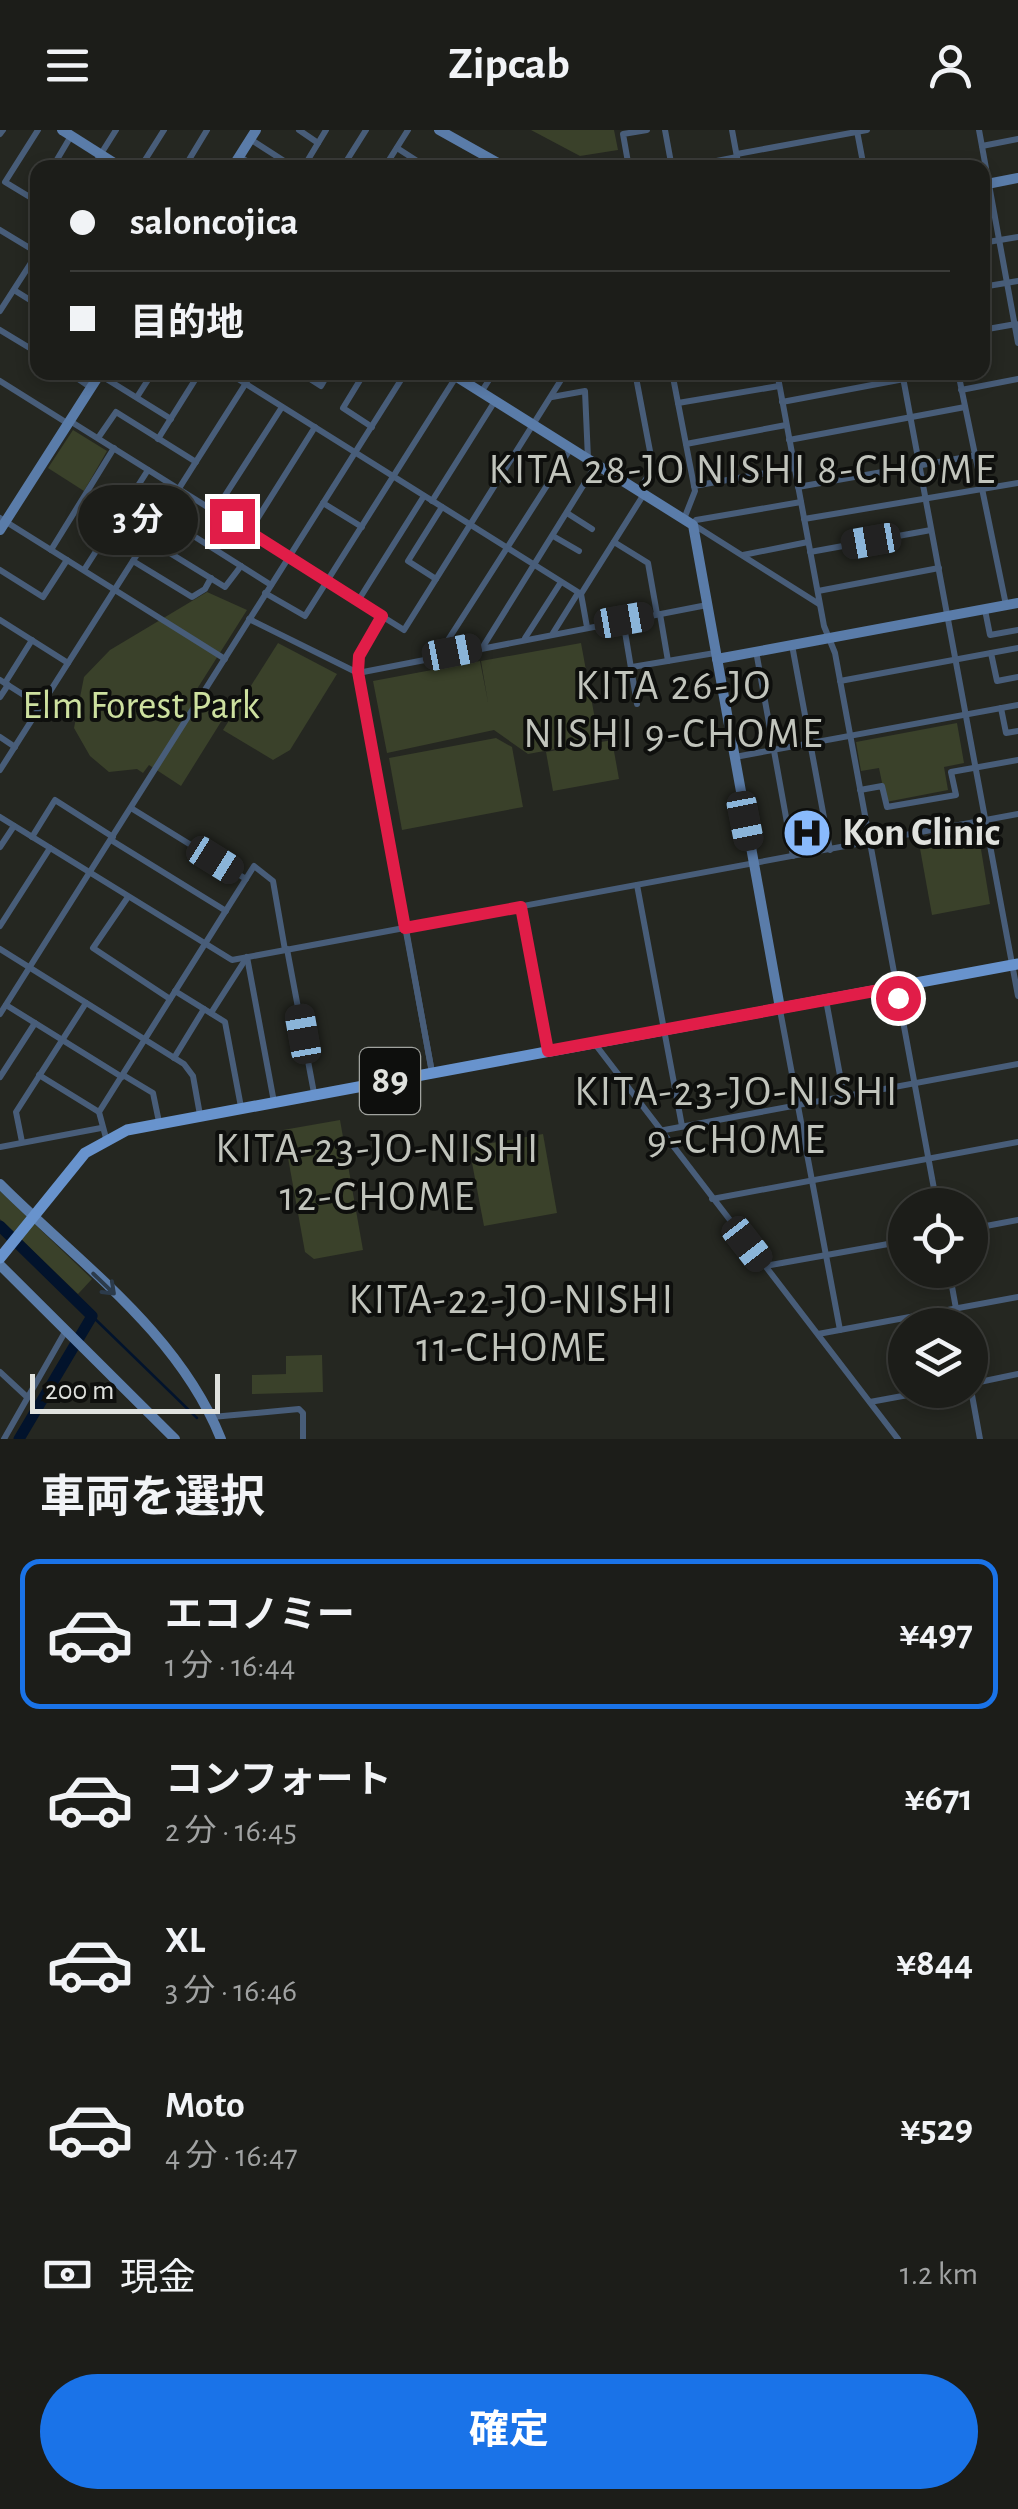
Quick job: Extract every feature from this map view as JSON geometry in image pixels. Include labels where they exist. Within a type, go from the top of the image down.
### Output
[{"type":"main road","name":"89","points":[[0,1261],[103,1133],[1015,965]]},
{"type":"street","points":[[30,197],[5,182],[38,130]]},
{"type":"street","points":[[97,160],[116,130]]},
{"type":"street","points":[[145,160],[164,130]]},
{"type":"street","points":[[189,160],[208,130]]},
{"type":"street","points":[[298,130],[318,142]]},
{"type":"street","points":[[308,160],[326,130]]},
{"type":"street","points":[[347,160],[366,130]]},
{"type":"street","points":[[389,160],[408,130]]},
{"type":"street","points":[[439,130],[456,134],[495,160]]},
{"type":"street","points":[[629,160],[624,134],[647,130]]},
{"type":"street","points":[[665,130],[671,160]]},
{"type":"street","points":[[732,130],[738,160]]},
{"type":"street","points":[[715,160],[867,130]]},
{"type":"street","points":[[979,130],[983,160]]},
{"type":"street","points":[[857,131],[862,160]]},
{"type":"street","points":[[55,160],[65,132],[109,160]]},
{"type":"street","points":[[237,160],[250,134],[284,160]]},
{"type":"street","points":[[982,146],[1018,139]]},
{"type":"street","points":[[397,148],[416,160]]},
{"type":"street","points":[[239,156],[245,160]]},
{"type":"street","points":[[990,184],[1018,178]]},
{"type":"street","points":[[990,201],[1018,343]]},
{"type":"street","points":[[0,230],[30,249]]},
{"type":"street","points":[[990,242],[1018,237]]},
{"type":"street","points":[[0,312],[30,264]]},
{"type":"street","points":[[990,285],[1018,280]]},
{"type":"street","points":[[14,290],[30,300]]},
{"type":"street","points":[[990,329],[1016,324]]},
{"type":"street","points":[[0,330],[30,349]]},
{"type":"street","points":[[962,390],[1018,379]]},
{"type":"street","points":[[80,380],[91,387]]},
{"type":"street","points":[[96,380],[2,523],[224,659]]},
{"type":"street","points":[[110,380],[171,419]]},
{"type":"street","points":[[137,398],[149,380]]},
{"type":"street","points":[[158,439],[195,380]]},
{"type":"street","points":[[240,380],[580,593],[587,627]]},
{"type":"street","points":[[0,770],[248,380]]},
{"type":"street","points":[[360,380],[343,408],[372,426]]},
{"type":"street","points":[[0,1014],[401,380]]},
{"type":"street","points":[[266,593],[305,616],[394,477],[449,380]]},
{"type":"street","points":[[461,380],[820,604]]},
{"type":"street","points":[[481,392],[489,380]]},
{"type":"street","points":[[0,381],[404,630],[561,380]]},
{"type":"street","points":[[552,634],[614,542],[653,467],[637,380]]},
{"type":"street","points":[[674,380],[694,486],[688,522],[708,605],[840,1330]]},
{"type":"street","points":[[778,380],[820,604],[840,681],[934,1188]]},
{"type":"street","points":[[782,402],[888,380]]},
{"type":"street","points":[[904,380],[1018,996]]},
{"type":"street","points":[[632,668],[792,645],[1012,604],[960,380]]},
{"type":"street","points":[[678,403],[779,386]]},
{"type":"street","points":[[484,646],[567,513],[592,462],[585,391],[550,398]]},
{"type":"street","points":[[358,600],[495,401]]},
{"type":"street","points":[[215,510],[282,407]]},
{"type":"street","points":[[789,440],[964,407]]},
{"type":"street","points":[[98,438],[116,412],[196,462]]},
{"type":"street","points":[[686,444],[786,425]]},
{"type":"street","points":[[249,532],[315,428]]},
{"type":"street","points":[[51,550],[114,448]]},
{"type":"street","points":[[438,656],[571,448]]},
{"type":"street","points":[[798,487],[978,454]]},
{"type":"street","points":[[694,486],[794,468]]},
{"type":"street","points":[[84,570],[148,470]]},
{"type":"street","points":[[804,519],[1018,484]]},
{"type":"street","points":[[688,522],[801,502]]},
{"type":"street","points":[[323,504],[362,527]]},
{"type":"street","points":[[436,579],[408,561],[442,507]]},
{"type":"street","points":[[567,513],[592,529]]},
{"type":"street","points":[[162,516],[271,584]]},
{"type":"street","points":[[810,552],[931,530]]},
{"type":"street","points":[[553,536],[579,551]]},
{"type":"street","points":[[147,539],[226,587],[241,566]]},
{"type":"street","points":[[614,542],[648,564],[668,661]]},
{"type":"street","points":[[742,555],[808,542]]},
{"type":"street","points":[[0,570],[43,597],[67,560]]},
{"type":"street","points":[[133,561],[192,597],[205,590],[211,578]]},
{"type":"street","points":[[818,592],[938,568]]},
{"type":"street","points":[[525,639],[561,582]]},
{"type":"street","points":[[249,619],[358,672],[708,605]]},
{"type":"street","points":[[984,609],[990,635],[1018,630]]},
{"type":"street","points":[[382,616],[359,656],[358,672],[432,1073]]},
{"type":"street","points":[[0,620],[68,663]]},
{"type":"street","points":[[624,620],[637,704]]},
{"type":"street","points":[[0,697],[4,683],[32,640]]},
{"type":"street","points":[[792,645],[830,850]]},
{"type":"street","points":[[840,681],[1018,648]]},
{"type":"street","points":[[756,651],[793,856]]},
{"type":"street","points":[[991,653],[997,680],[1018,676]]},
{"type":"street","points":[[4,683],[41,706]]},
{"type":"street","points":[[734,757],[1018,704]]},
{"type":"street","points":[[1001,708],[1006,733],[1018,730]]},
{"type":"street","points":[[0,738],[15,747]]},
{"type":"street","points":[[860,790],[882,786],[886,808],[956,795],[951,772],[1018,760]]},
{"type":"street","points":[[32,837],[55,800],[226,911]]},
{"type":"street","points":[[132,808],[246,879]]},
{"type":"street","points":[[0,817],[227,959],[1018,814]]},
{"type":"street","points":[[0,847],[14,826]]},
{"type":"street","points":[[0,926],[50,848]]},
{"type":"street","points":[[0,1146],[103,1133],[99,1112],[254,866],[273,881],[314,1095]]},
{"type":"street","points":[[637,885],[682,1126]]},
{"type":"street","points":[[128,897],[93,948],[170,999]]},
{"type":"street","points":[[521,907],[548,1051]]},
{"type":"street","points":[[0,949],[190,1070],[200,1116]]},
{"type":"street","points":[[174,1058],[247,957]]},
{"type":"street","points":[[247,957],[274,1102]]},
{"type":"street","points":[[176,991],[225,1022],[241,1108]]},
{"type":"street","points":[[826,1000],[844,1097]]},
{"type":"street","points":[[22,1142],[16,1112],[86,1003]]},
{"type":"street","points":[[6,1005],[153,1093],[159,1124]]},
{"type":"street","points":[[0,1076],[34,1023]]},
{"type":"street","points":[[595,1042],[898,1439]]},
{"type":"street","points":[[659,1130],[1018,1064]]},
{"type":"street","points":[[40,1076],[99,1112]]},
{"type":"street","points":[[712,1199],[1018,1142]]},
{"type":"street","points":[[0,1184],[176,1355],[221,1439]]},
{"type":"street","points":[[988,1225],[1018,1220]]},
{"type":"street","points":[[764,1266],[888,1243]]},
{"type":"street","points":[[0,1261],[175,1439]]},
{"type":"street","points":[[961,1308],[1018,1297]]},
{"type":"street","points":[[817,1334],[888,1321]]},
{"type":"street","points":[[3,1434],[67,1332]]},
{"type":"street","points":[[0,1372],[27,1397]]},
{"type":"street","points":[[988,1380],[1018,1374]]},
{"type":"street","points":[[870,1402],[888,1399]]},
{"type":"street","points":[[974,1408],[980,1439]]},
{"type":"street","points":[[212,1417],[298,1409],[303,1413],[303,1439]]},
{"type":"green space","points":[[531,130],[614,130],[618,150],[580,156]]},
{"type":"green space","points":[[73,430],[107,451],[84,491],[48,468]]},
{"type":"green space","name":"Elm Forest Park","points":[[207,592],[247,610],[197,689],[229,709],[181,786],[149,765],[143,773],[137,769],[109,772],[90,756],[74,728],[84,677],[110,650]]},
{"type":"green space","points":[[278,643],[337,674],[290,750],[273,760],[223,730]]},
{"type":"green space","points":[[581,643],[599,741],[528,754],[494,730],[387,753],[373,681],[480,661],[488,702],[481,661]]},
{"type":"green space","points":[[957,723],[964,763],[944,767],[948,790],[886,802],[879,768],[861,771],[856,742]]},
{"type":"green space","points":[[496,738],[512,747],[523,807],[402,830],[389,758]]},
{"type":"green space","points":[[612,740],[619,779],[553,791],[546,752]]},
{"type":"green space","points":[[978,831],[990,904],[932,915],[919,843]]},
{"type":"green space","points":[[340,1120],[363,1250],[314,1259],[305,1252],[283,1130]]},
{"type":"green space","points":[[543,1134],[557,1213],[484,1226],[469,1147]]},
{"type":"green space","points":[[0,1191],[92,1279],[78,1294],[0,1219]]},
{"type":"green space","points":[[322,1355],[323,1392],[252,1394],[252,1375],[286,1374],[286,1356]]},
{"type":"waterway","points":[[0,1226],[92,1316],[19,1439]]},
{"type":"waterway","points":[[92,1316],[197,1418]]},
{"type":"place","name":"Kon Clinic","points":[[807,833]]},
{"type":"district","name":"KITA 28-JO NISHI 8-CHOME","points":[[743,470]]},
{"type":"district","name":"KITA 26-JO NISHI 9-CHOME","points":[[674,710]]},
{"type":"district","name":"KITA-23-JO-NISHI 9-CHOME","points":[[737,1116]]},
{"type":"district","name":"KITA-23-JO-NISHI 12-CHOME","points":[[378,1173]]},
{"type":"district","name":"KITA-22-JO-NISHI 11-CHOME","points":[[512,1324]]},
{"type":"route","points":[[232,521],[382,616],[359,656],[358,672],[405,928],[521,907],[548,1051],[896,987],[898,998]]}]
